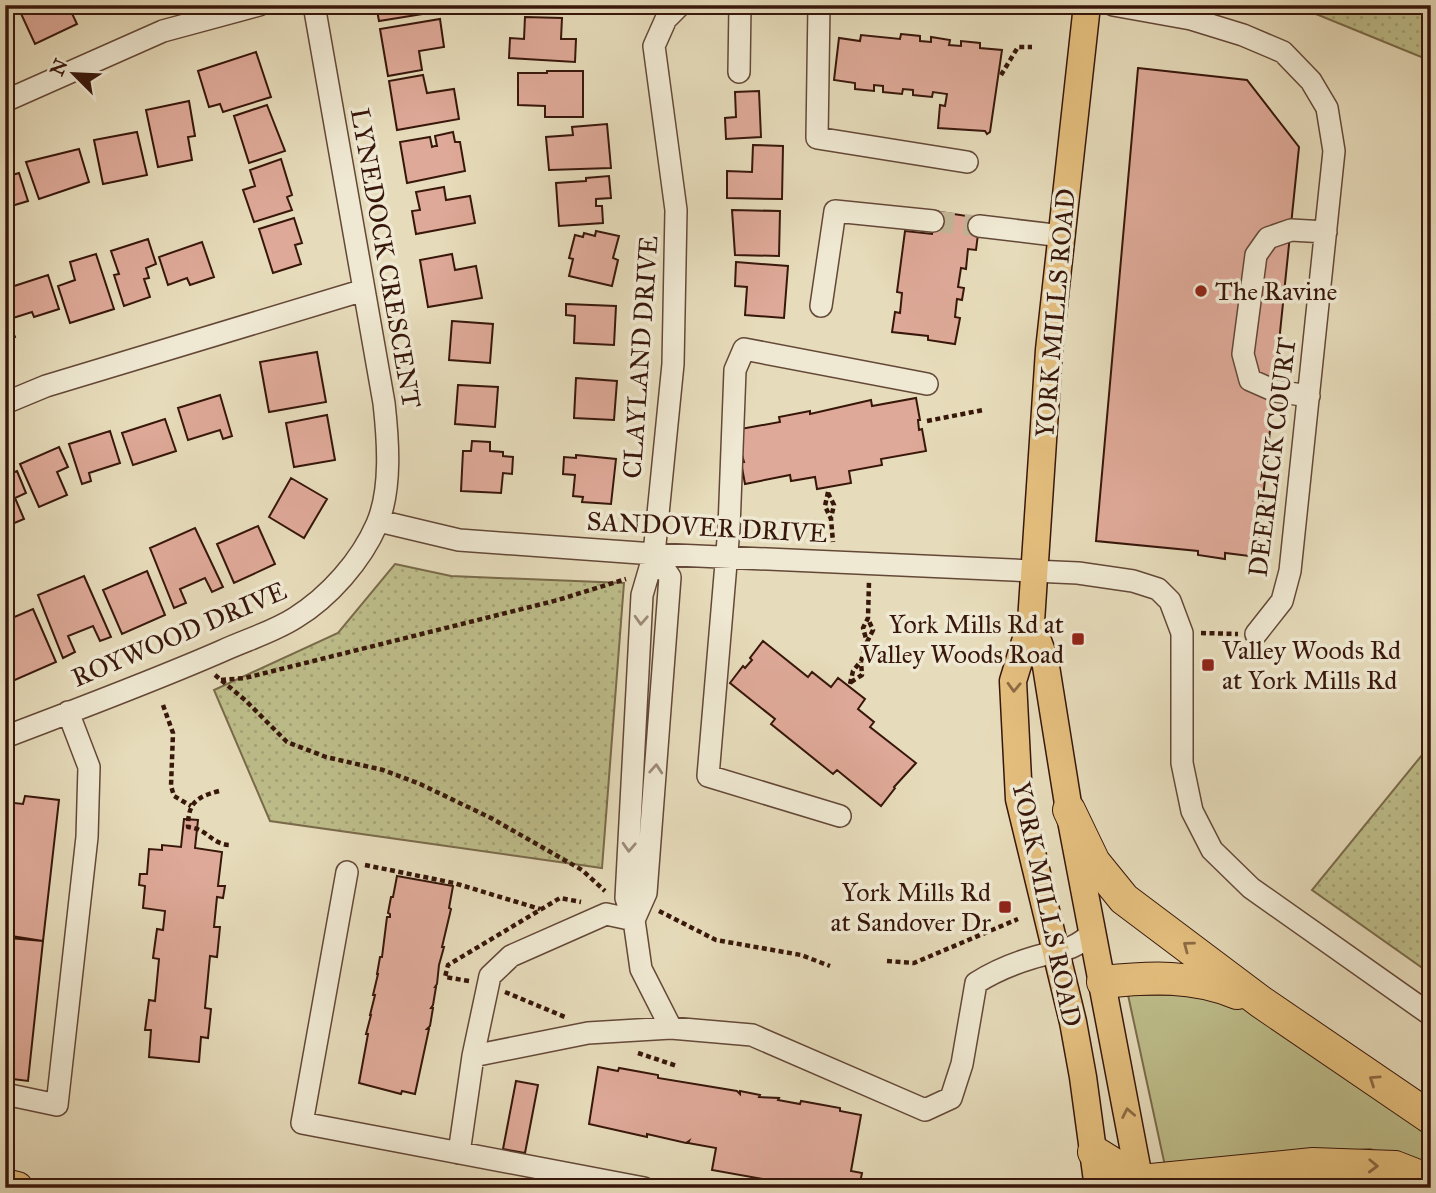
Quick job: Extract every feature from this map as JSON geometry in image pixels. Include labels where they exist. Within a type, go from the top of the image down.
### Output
[{"type":"highway","points":[[1069,810],[1094,862],[1124,899],[1261,1002],[1431,1118]]},
{"type":"highway","points":[[1103,982],[1171,977],[1213,983],[1261,1002]]},
{"type":"highway","points":[[1094,1152],[1141,1184],[1313,1164],[1395,1167],[1431,1181]]},
{"type":"highway","points":[[1254,1188],[1313,1164]]},
{"type":"highway","points":[[5,1185],[17,1188]]},
{"type":"main road","name":"YORK MILLS ROAD","points":[[1087,5],[1049,350],[1031,622],[1013,681],[1019,799],[1069,1007],[1083,1077],[1098,1188]]},
{"type":"main road","name":"YORK MILLS ROAD","points":[[1031,622],[1045,660],[1069,810],[1141,1184]]},
{"type":"main road","points":[[1069,1007],[1103,982]]},
{"type":"street","points":[[5,101],[163,31],[259,5]]},
{"type":"street","name":"LYNEDOCK CRESCENT","points":[[314,5],[384,403],[388,441],[387,474],[379,521]]},
{"type":"street","name":"CLAYLAND DRIVE","points":[[671,1028],[641,969],[635,921],[626,898],[642,595],[654,554],[673,364],[676,210],[654,46],[666,19],[680,5]]},
{"type":"street","points":[[740,5],[740,72]]},
{"type":"street","points":[[819,5],[817,138],[967,162]]},
{"type":"street","name":"DEERLICK COURT","points":[[1113,5],[1191,19],[1243,35],[1283,52],[1311,81],[1327,108],[1334,151],[1290,571],[1282,601],[1256,634]]},
{"type":"street","points":[[821,306],[835,211],[933,221]]},
{"type":"street","points":[[979,226],[1062,236]]},
{"type":"street","points":[[1309,396],[1275,391],[1250,380],[1243,354],[1256,255],[1268,238],[1291,230],[1326,232]]},
{"type":"street","points":[[5,403],[46,386],[364,290]]},
{"type":"street","points":[[840,816],[708,776],[727,557],[734,370],[744,349],[926,384]]},
{"type":"street","name":"SANDOVER DRIVE","points":[[379,521],[459,540],[654,554],[1082,573],[1158,589],[1170,601],[1182,633]]},
{"type":"street","name":"ROYWOOD DRIVE","points":[[5,737],[293,620],[320,600],[365,549],[379,521]]},
{"type":"street","points":[[1182,633],[1182,763],[1192,810],[1212,850],[1251,888],[1431,1015]]},
{"type":"street","points":[[5,1094],[57,1105],[87,837],[89,767],[68,712]]},
{"type":"street","points":[[348,872],[302,1123],[644,1188]]},
{"type":"street","points":[[459,1153],[473,1056],[489,976],[511,956],[606,914],[635,921]]},
{"type":"street","points":[[473,1056],[588,1033],[671,1028],[752,1035],[925,1110],[951,1098],[962,1064],[976,984],[991,974],[1032,957],[1079,946],[1092,933]]},
{"type":"path","points":[[1001,75],[1018,47],[1032,47]]},
{"type":"path","points":[[927,421],[983,410]]},
{"type":"path","points":[[831,519],[834,505],[828,492],[825,506],[831,519],[836,562]]},
{"type":"path","points":[[861,661],[862,675],[850,683],[873,630],[868,618],[869,564]]},
{"type":"path","points":[[220,680],[245,678],[558,600],[632,578]]},
{"type":"path","points":[[867,642],[863,628],[868,618]]},
{"type":"path","points":[[1182,633],[1256,634]]},
{"type":"path","points":[[200,660],[287,742],[326,757],[383,770],[421,783],[491,818],[582,870],[612,898]]},
{"type":"path","points":[[163,705],[173,733],[171,786],[174,796],[191,806]]},
{"type":"path","points":[[219,791],[200,796],[191,806],[188,827],[200,828],[220,845],[231,845]]},
{"type":"path","points":[[348,872],[353,863],[454,883],[541,909]]},
{"type":"path","points":[[445,977],[449,965],[560,898],[588,903]]},
{"type":"path","points":[[635,921],[655,909],[716,940],[801,955],[830,966]]},
{"type":"path","points":[[887,961],[914,963],[1018,919]]},
{"type":"green space","points":[[1294,5],[1431,5],[1431,61]]},
{"type":"green space","points":[[395,564],[451,576],[624,583],[602,868],[270,821],[214,690],[338,633]]},
{"type":"green space","points":[[1431,744],[1431,974],[1312,890]]},
{"type":"green space","points":[[1128,995],[1197,995],[1250,1009],[1431,1135],[1431,1169],[1370,1149],[1165,1166]]},
{"type":"building","points":[[17,5],[68,5],[77,24],[35,44]]},
{"type":"building","points":[[376,5],[421,5],[423,14],[379,21]]},
{"type":"building","points":[[525,17],[562,18],[561,39],[576,39],[575,62],[509,58],[510,38],[524,39]]},
{"type":"building","points":[[440,19],[444,47],[419,51],[422,70],[388,76],[380,29]]},
{"type":"building","points":[[901,34],[920,36],[920,41],[931,42],[931,37],[950,40],[949,45],[961,46],[961,41],[980,43],[980,48],[1002,50],[990,132],[987,134],[985,131],[938,128],[940,105],[945,106],[947,94],[933,92],[932,97],[913,95],[913,90],[903,89],[902,94],[883,92],[883,86],[874,85],[874,91],[855,89],[855,83],[834,80],[839,38],[860,41],[861,35],[900,39]]},
{"type":"building","points":[[256,52],[271,97],[223,112],[220,104],[209,107],[198,71]]},
{"type":"building","name":"The Ravine","points":[[1138,68],[1247,80],[1299,147],[1257,557],[1225,553],[1225,559],[1198,555],[1198,551],[1096,541]]},
{"type":"building","points":[[583,71],[583,117],[545,117],[545,106],[518,105],[518,73]]},
{"type":"building","points":[[423,75],[427,93],[454,89],[459,119],[397,130],[389,81]]},
{"type":"building","points":[[759,91],[761,137],[726,139],[725,118],[736,117],[735,92]]},
{"type":"building","points":[[189,101],[195,136],[188,137],[192,160],[158,167],[146,110]]},
{"type":"building","points":[[267,105],[285,151],[249,163],[234,116]]},
{"type":"building","points":[[607,124],[611,168],[549,170],[546,137],[573,135],[572,127]]},
{"type":"building","points":[[137,132],[147,175],[103,184],[94,140]]},
{"type":"building","points":[[453,132],[455,142],[460,142],[465,171],[407,183],[400,142],[430,137],[432,147],[437,146],[435,136]]},
{"type":"building","points":[[753,145],[783,146],[782,199],[727,198],[727,171],[752,172]]},
{"type":"building","points":[[79,149],[89,182],[39,199],[26,162]]},
{"type":"building","points":[[281,159],[292,195],[287,197],[292,210],[254,222],[243,190],[255,186],[250,170]]},
{"type":"building","points":[[19,173],[28,201],[5,208],[5,177]]},
{"type":"building","points":[[609,176],[611,198],[596,199],[596,206],[602,206],[603,223],[559,226],[556,183]]},
{"type":"building","points":[[444,187],[446,200],[470,196],[475,223],[416,234],[412,211],[420,210],[416,192]]},
{"type":"building","points":[[732,210],[780,211],[779,256],[735,255]]},
{"type":"building","points":[[934,211],[980,218],[976,250],[968,249],[966,269],[961,268],[958,287],[964,288],[962,300],[957,299],[955,317],[960,318],[955,344],[928,340],[928,336],[892,332],[895,312],[900,313],[902,293],[897,292],[905,231],[932,234]]},
{"type":"building","points":[[294,218],[302,243],[295,245],[301,264],[273,273],[259,229]]},
{"type":"building","points":[[596,231],[619,236],[613,258],[618,260],[612,286],[569,276],[573,259],[569,258],[575,235],[583,237],[584,233],[595,236]]},
{"type":"building","points":[[148,239],[156,264],[146,268],[149,278],[144,279],[150,297],[124,306],[114,275],[119,274],[111,251]]},
{"type":"building","points":[[202,242],[214,277],[190,285],[187,278],[168,285],[159,257]]},
{"type":"building","points":[[96,254],[114,309],[70,323],[58,286],[75,280],[70,262]]},
{"type":"building","points":[[452,254],[455,270],[476,266],[482,298],[428,307],[420,260]]},
{"type":"building","points":[[736,262],[788,266],[784,318],[745,315],[747,287],[735,286]]},
{"type":"building","points":[[48,275],[59,309],[34,317],[32,312],[13,318],[5,289]]},
{"type":"building","points":[[566,304],[616,306],[614,345],[574,343],[575,316],[566,315]]},
{"type":"building","points":[[5,314],[15,337],[5,341]]},
{"type":"building","points":[[452,321],[493,324],[490,363],[449,360]]},
{"type":"building","points":[[317,352],[326,402],[269,412],[260,362]]},
{"type":"building","points":[[576,378],[617,381],[614,420],[574,418]]},
{"type":"building","points":[[458,385],[498,387],[495,427],[455,424]]},
{"type":"building","points":[[220,395],[232,436],[223,439],[220,430],[188,440],[178,408]]},
{"type":"building","points":[[916,398],[919,430],[922,429],[926,451],[881,459],[882,465],[849,471],[851,483],[817,489],[815,477],[791,481],[790,475],[745,484],[741,462],[744,462],[735,430],[780,422],[779,417],[810,411],[810,414],[871,400],[872,406]]},
{"type":"building","points":[[327,415],[335,460],[294,467],[286,423]]},
{"type":"building","points":[[165,419],[176,451],[133,465],[122,433]]},
{"type":"building","points":[[110,431],[120,463],[89,473],[91,481],[82,484],[69,444]]},
{"type":"building","points":[[472,441],[490,442],[490,451],[503,452],[503,456],[513,457],[512,474],[503,473],[501,493],[461,491],[463,451],[471,451]]},
{"type":"building","points":[[59,447],[68,467],[57,472],[67,495],[39,507],[20,464]]},
{"type":"building","points":[[576,455],[616,459],[611,504],[582,502],[583,497],[573,496],[575,475],[563,474],[564,457],[576,458]]},
{"type":"building","points":[[17,471],[26,493],[15,498],[24,519],[5,527],[5,476]]},
{"type":"building","points":[[291,478],[327,499],[304,538],[269,517]]},
{"type":"building","points":[[258,526],[275,564],[234,583],[217,544]]},
{"type":"building","points":[[195,528],[223,587],[212,592],[205,578],[180,589],[186,603],[174,608],[150,548]]},
{"type":"building","points":[[147,571],[165,615],[122,634],[103,590]]},
{"type":"building","points":[[84,576],[111,637],[100,641],[93,626],[68,636],[75,652],[63,658],[38,595]]},
{"type":"building","points":[[33,609],[56,662],[8,683],[5,676],[5,621]]},
{"type":"building","points":[[763,641],[808,677],[812,672],[831,687],[838,678],[865,699],[858,709],[874,722],[870,727],[916,763],[881,806],[837,770],[833,774],[771,724],[775,719],[730,683],[743,666],[745,668],[752,660],[750,658]]},
{"type":"building","points":[[25,796],[59,800],[43,941],[5,935],[5,802],[23,804]]},
{"type":"building","points":[[184,819],[198,820],[195,848],[222,852],[218,886],[225,886],[223,898],[217,897],[214,927],[220,927],[217,957],[210,956],[205,1008],[211,1009],[208,1038],[201,1037],[199,1062],[149,1057],[151,1030],[145,1030],[149,1000],[155,1001],[159,959],[153,958],[157,929],[163,930],[165,911],[143,908],[145,886],[139,885],[140,874],[147,874],[149,849],[162,850],[162,845],[181,847]]},
{"type":"building","points":[[397,876],[453,886],[430,1026],[427,1029],[415,1094],[402,1091],[401,1094],[359,1083],[387,917],[390,917],[388,913]]},
{"type":"building","points":[[9,938],[43,941],[28,1081],[5,1078],[5,940]]},
{"type":"building","points":[[598,1067],[658,1075],[658,1078],[737,1091],[740,1094],[740,1091],[800,1104],[801,1101],[840,1108],[840,1111],[861,1115],[851,1171],[862,1173],[859,1188],[790,1188],[791,1184],[712,1170],[716,1148],[589,1124]]},
{"type":"building","points":[[516,1081],[538,1085],[525,1153],[503,1149]]},
{"type":"tunnel","points":[[933,221],[979,226]]},
{"type":"place","name":"The Ravine","points":[[1201,291]]},
{"type":"place","name":"York Mills Rd at Valley Woods Road","points":[[1078,639]]},
{"type":"place","name":"Valley Woods Rd at York Mills Rd","points":[[1208,665]]},
{"type":"place","name":"York Mills Rd at Sandover Dr","points":[[1005,907]]}]
